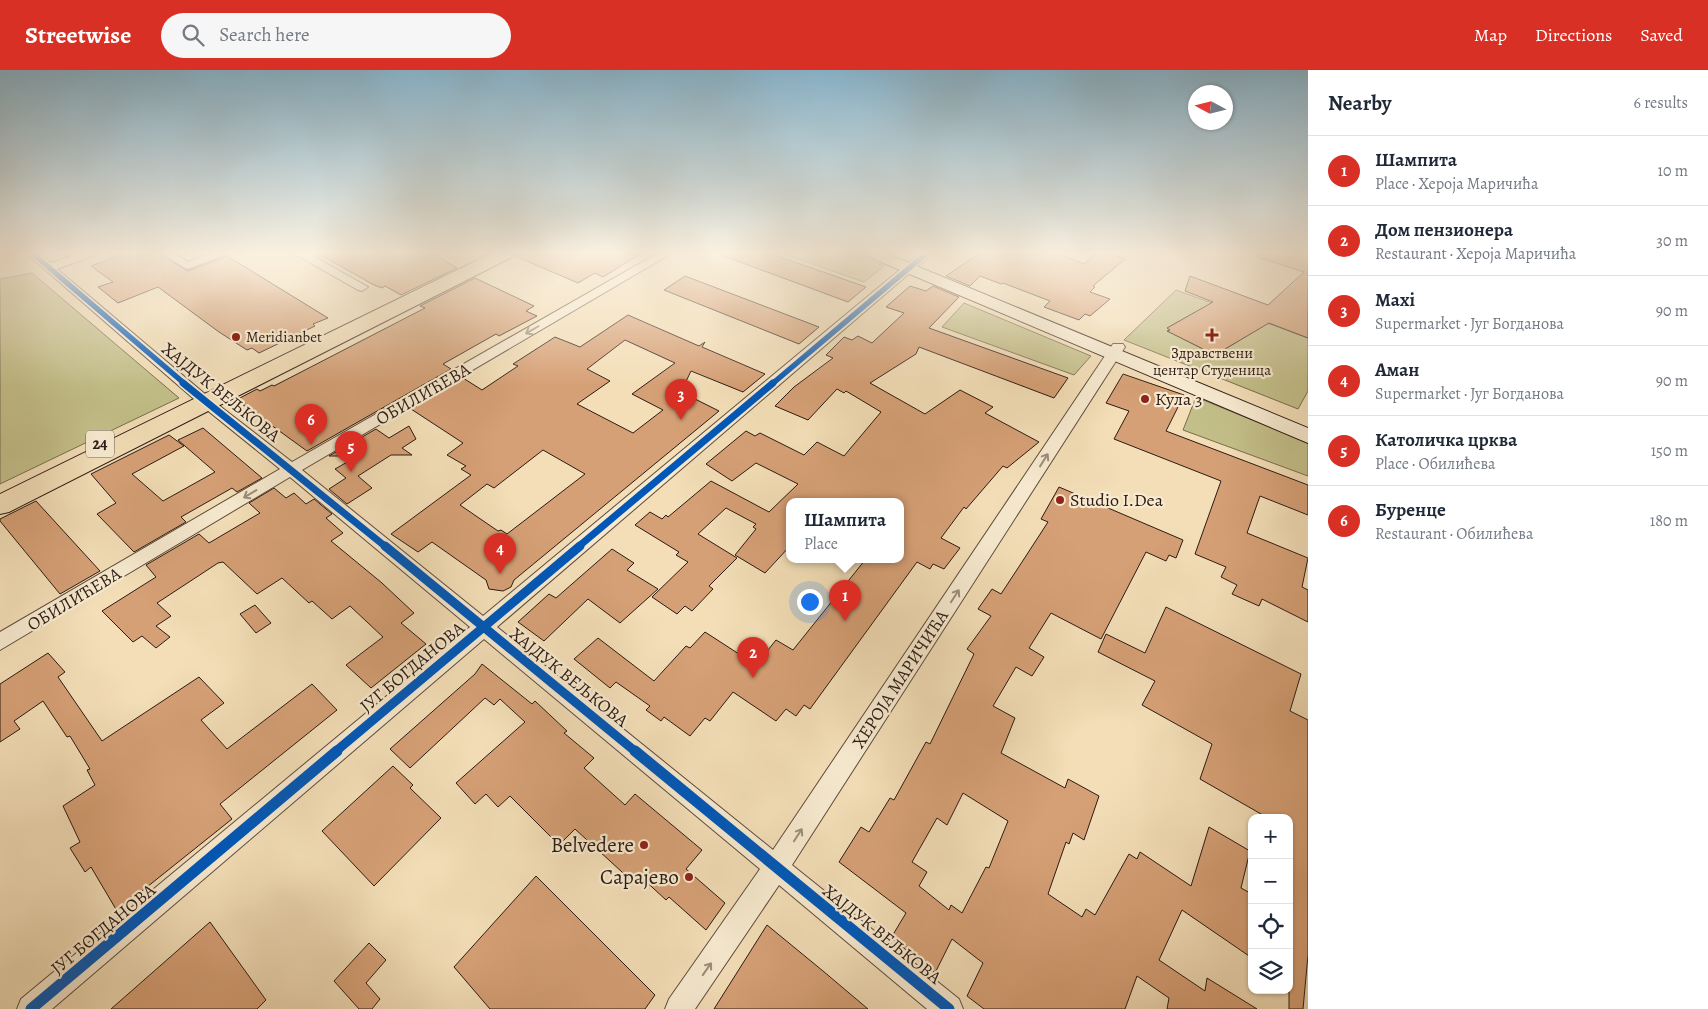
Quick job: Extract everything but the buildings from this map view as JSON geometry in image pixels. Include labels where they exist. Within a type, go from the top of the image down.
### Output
[{"type":"main road","name":"24","points":[[0,505],[403,297]]},
{"type":"main road","name":"24","points":[[0,493],[204,399],[415,297]]},
{"type":"main road","points":[[994,297],[1308,436]]},
{"type":"main road","points":[[1115,351],[1308,425]]},
{"type":"street","name":"ХАЈДУК ВЕЉКОВА","points":[[83,297],[204,399],[292,469],[949,1009]]},
{"type":"street","name":"ОБИЛИЋЕВА","points":[[0,642],[292,469],[590,297]]},
{"type":"street","name":"ЈУГ БОГДАНОВА","points":[[31,1009],[875,297]]},
{"type":"street","name":"ХЕРОЈА МАРИЧИЋА","points":[[679,1009],[777,867],[1115,351]]},
{"type":"shaded area","points":[[0,297],[60,297],[179,398],[0,484]]},
{"type":"shaded area","points":[[1169,297],[1195,297],[1308,338],[1308,391],[1298,409],[1124,340]]},
{"type":"shaded area","points":[[964,303],[1091,356],[1074,375],[942,327]]},
{"type":"shaded area","points":[[1196,397],[1308,443],[1308,476],[1183,430]]},
{"type":"cycle path","points":[[83,297],[207,403],[314,488],[949,1009]]},
{"type":"cycle path","points":[[31,1009],[875,297]]},
{"type":"place","name":"Здравствени центар Студеница","points":[[1212,335]]},
{"type":"place","name":"Meridianbet","points":[[236,337]]},
{"type":"place","name":"Кула 3","points":[[1145,399]]},
{"type":"place","name":"Maxi","points":[[681,420]]},
{"type":"place","name":"Буренце","points":[[311,445]]},
{"type":"place","name":"Католичка црква","points":[[351,472]]},
{"type":"place","name":"Studio I.Dea","points":[[1060,500]]},
{"type":"place","name":"Аман","points":[[500,574]]},
{"type":"place","name":"Шампита","points":[[845,621]]},
{"type":"place","name":"Дом пензионера","points":[[753,678]]},
{"type":"place","name":"Belvedere","points":[[644,845]]},
{"type":"place","name":"Сарајево","points":[[689,877]]}]
